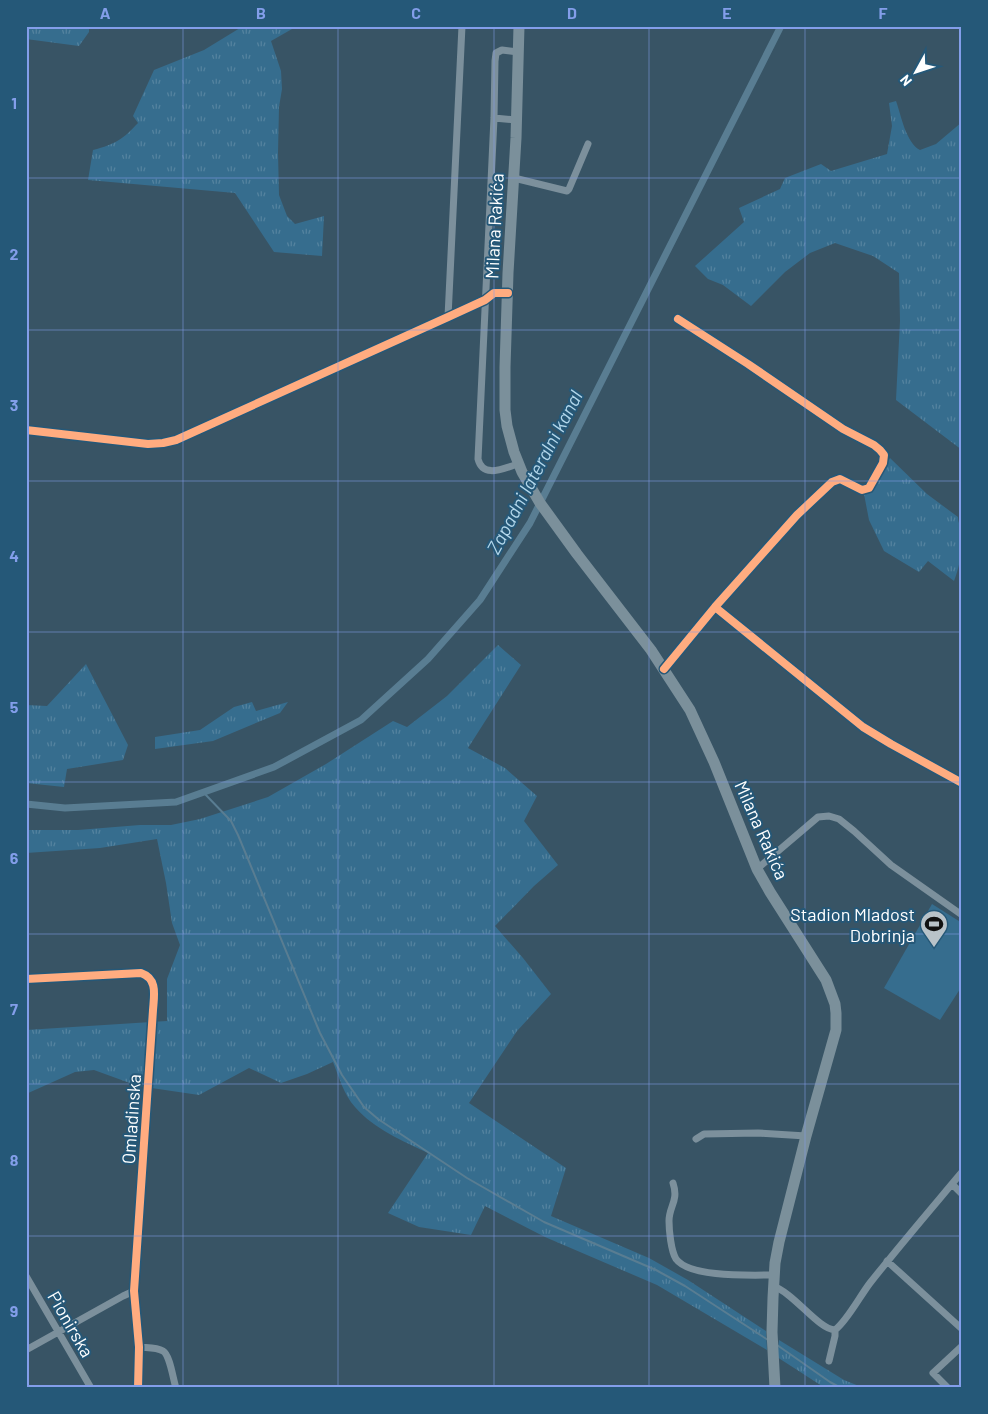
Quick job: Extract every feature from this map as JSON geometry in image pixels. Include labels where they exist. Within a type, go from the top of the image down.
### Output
[{"type":"main road","name":"Milana Rakića","points":[[518,26],[505,410],[518,464],[528,484],[551,518],[652,650],[690,710],[757,869],[826,980],[835,1004],[836,1030],[779,1242],[774,1280],[772,1332],[775,1388]]},
{"type":"street","points":[[448,317],[462,26]]},
{"type":"street","points":[[518,52],[502,50],[496,53],[478,459],[483,468],[489,471],[518,464]]},
{"type":"street","points":[[494,118],[516,120]]},
{"type":"street","points":[[514,178],[567,191],[588,144]]},
{"type":"street","points":[[26,430],[148,444],[176,440],[485,300],[494,293],[508,293]]},
{"type":"street","points":[[664,669],[715,607],[797,516],[832,482],[840,479],[862,490],[869,488],[884,455],[874,446],[843,429],[678,319]]},
{"type":"street","points":[[715,607],[863,726],[891,744],[962,782]]},
{"type":"street","points":[[757,869],[818,817],[829,816],[839,819],[890,865],[962,915]]},
{"type":"street","name":"Omladinska","points":[[26,979],[141,972],[147,975],[154,985],[154,1010],[134,1291],[139,1347],[138,1388]]},
{"type":"street","points":[[696,1139],[704,1134],[758,1133],[806,1136]]},
{"type":"street","points":[[835,1330],[887,1261],[962,1172]]},
{"type":"street","points":[[673,1184],[676,1196],[669,1217],[669,1223],[673,1250],[677,1260],[687,1267],[713,1273],[774,1280],[786,1293],[826,1327],[835,1330]]},
{"type":"street","points":[[952,1184],[962,1194]]},
{"type":"street","points":[[887,1261],[962,1330]]},
{"type":"street","name":"Pionirska","points":[[26,1276],[91,1388]]},
{"type":"street","points":[[26,1350],[134,1291]]},
{"type":"street","points":[[829,1361],[836,1336],[835,1330]]},
{"type":"street","points":[[948,1388],[933,1373],[962,1346]]},
{"type":"street","points":[[139,1347],[164,1351],[168,1356],[176,1388]]},
{"type":"green space","points":[[26,26],[89,26],[89,32],[79,46],[26,39]]},
{"type":"green space","points":[[244,26],[292,26],[292,29],[271,41],[281,71],[282,89],[279,107],[279,195],[287,216],[295,224],[324,216],[322,256],[274,252],[235,193],[88,180],[93,150],[108,146],[118,140],[138,123],[133,116],[154,70],[204,50]]},
{"type":"green space","points":[[896,101],[908,135],[920,150],[936,144],[962,122],[962,450],[896,400],[900,321],[899,273],[873,256],[835,243],[810,253],[785,272],[751,306],[723,285],[708,279],[695,266],[744,222],[739,208],[780,189],[785,178],[821,164],[831,171],[887,154],[892,126],[889,103]]},
{"type":"green space","points":[[890,458],[927,494],[958,517],[962,533],[962,544],[954,581],[928,561],[919,572],[884,551],[869,520],[864,494],[872,491]]},
{"type":"green space","points":[[498,645],[521,665],[468,748],[505,768],[537,796],[524,821],[558,865],[534,886],[495,926],[551,994],[517,1031],[469,1103],[566,1168],[551,1216],[649,1258],[688,1280],[766,1331],[767,1350],[657,1285],[545,1237],[485,1206],[471,1235],[419,1227],[388,1213],[428,1153],[389,1134],[363,1115],[348,1097],[333,1062],[281,1083],[249,1068],[199,1095],[138,1086],[94,1070],[75,1072],[26,1094],[26,1030],[167,1021],[167,979],[180,945],[172,923],[157,839],[100,848],[26,853],[26,830],[78,830],[140,825],[171,825],[200,819],[268,797],[326,764],[393,721],[407,727],[447,696]]},
{"type":"green space","points":[[86,664],[128,745],[123,760],[67,769],[64,787],[26,783],[26,705],[47,706]]},
{"type":"green space","points":[[252,702],[256,711],[288,702],[280,713],[213,741],[155,749],[155,737],[200,730],[234,707]]},
{"type":"green space","name":"Stadion Mladost Dobrinja","points":[[932,904],[962,923],[962,986],[940,1020],[884,988]]},
{"type":"green space","points":[[779,1340],[844,1380],[864,1388],[825,1388],[777,1357]]},
{"type":"waterway","name":"Zapadni lateralni kanal","points":[[26,804],[65,808],[176,802],[274,767],[361,720],[428,659],[480,600],[530,523],[781,26]]},
{"type":"waterway","points":[[203,792],[231,821],[320,1033],[342,1075],[364,1107],[378,1119],[467,1178],[544,1222],[656,1270],[685,1286],[768,1340]]},
{"type":"waterway","points":[[777,1345],[841,1388]]},
{"type":"cycle path","points":[[26,430],[148,444],[176,440],[485,300],[494,293],[508,293]]},
{"type":"cycle path","points":[[664,669],[715,607],[797,515],[832,482],[840,479],[862,490],[869,488],[883,463],[884,455],[874,445],[843,429],[678,319]]},
{"type":"cycle path","points":[[715,607],[863,727],[962,783]]},
{"type":"cycle path","points":[[26,979],[141,973],[153,983],[154,999],[134,1291],[139,1347],[138,1388]]},
{"type":"place","name":"Stadion Mladost Dobrinja","points":[[934,948]]}]
